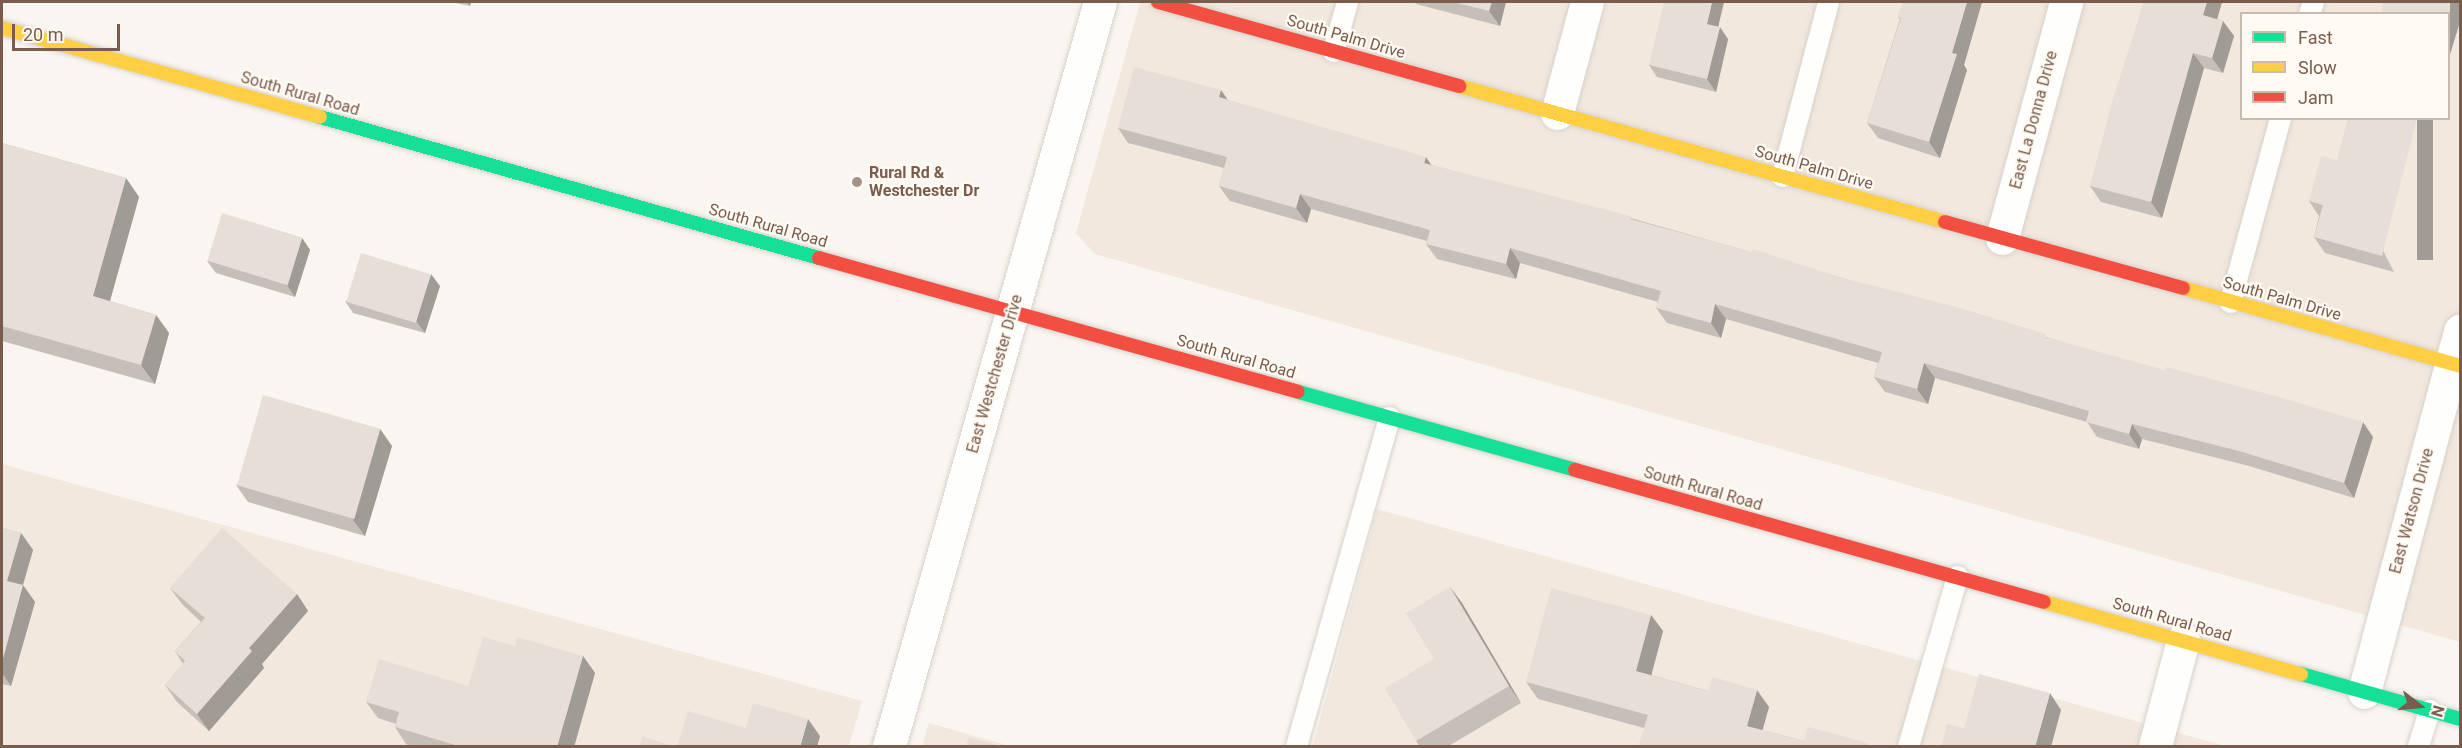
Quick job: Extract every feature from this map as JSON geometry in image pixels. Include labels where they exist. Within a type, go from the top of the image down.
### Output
[{"type":"main road","name":"South Palm Drive","points":[[1158,2],[2456,365]]},
{"type":"main road","name":"South Rural Road","points":[[2,28],[2460,719]]},
{"type":"street","name":"East Westchester Drive","points":[[889,747],[1100,2]]},
{"type":"street","points":[[1557,113],[1587,2]]},
{"type":"street","name":"East La Donna Drive","points":[[2002,238],[2066,2]]},
{"type":"street","name":"East Watson Drive","points":[[2364,692],[2456,365],[2460,331]]},
{"type":"street","points":[[2155,747],[2183,640]]},
{"type":"lane","points":[[1333,51],[1347,2]]},
{"type":"lane","points":[[1782,176],[1828,2]]},
{"type":"lane","points":[[2230,302],[2279,120]]},
{"type":"lane","points":[[1296,747],[1389,417]]},
{"type":"lane","points":[[1908,747],[1957,576]]},
{"type":"lane","points":[[2418,747],[2429,710]]},
{"type":"shaded area","points":[[1140,2],[2460,2],[2460,642],[1095,254],[1076,233]]},
{"type":"shaded area","points":[[2,464],[862,701],[849,746],[2,746]]},
{"type":"shaded area","points":[[1377,509],[2225,746],[1313,746]]},
{"type":"shaded area","points":[[929,723],[1010,746],[922,746]]},
{"type":"building","points":[[1453,2],[1492,2],[1489,11]]},
{"type":"building","points":[[1664,2],[1712,2],[1707,24],[1720,27],[1707,79],[1649,65]]},
{"type":"building","points":[[1903,2],[1967,2],[1952,53],[1957,54],[1929,142],[1867,123],[1901,18],[1898,17]]},
{"type":"building","points":[[2144,2],[2207,2],[2203,15],[2223,21],[2212,58],[2193,53],[2151,202],[2090,186],[2113,99]]},
{"type":"building","points":[[2382,2],[2450,2],[2450,12],[2382,12]]},
{"type":"building","points":[[1134,67],[1221,90],[1219,97],[1426,157],[1424,163],[1631,216],[1630,219],[1752,252],[1753,249],[1839,277],[1960,308],[2046,334],[2045,337],[2165,370],[2166,367],[2275,396],[2363,422],[2344,483],[2239,451],[2132,424],[2129,434],[2086,422],[2089,411],[1924,363],[1917,389],[1874,377],[1882,352],[1715,304],[1711,323],[1656,308],[1661,291],[1510,248],[1506,264],[1426,244],[1430,230],[1300,194],[1296,208],[1219,186],[1227,157],[1118,128]]},
{"type":"building","points":[[2347,120],[2416,120],[2382,256],[2314,237],[2323,205],[2309,201],[2321,156],[2337,160]]},
{"type":"building","points":[[2,143],[126,178],[93,296],[156,315],[141,365],[2,326]]},
{"type":"building","points":[[222,213],[302,238],[288,285],[207,261]]},
{"type":"building","points":[[361,253],[431,274],[416,323],[346,302]]},
{"type":"building","points":[[263,395],[380,429],[354,519],[237,485]]},
{"type":"building","points":[[2,528],[21,533],[7,581],[23,585],[2,662]]},
{"type":"building","points":[[222,528],[297,594],[249,648],[252,651],[197,714],[165,685],[185,661],[175,651],[205,618],[170,588]]},
{"type":"building","points":[[1450,587],[1509,686],[1416,741],[1385,688],[1434,659],[1406,613]]},
{"type":"building","points":[[1551,588],[1651,615],[1636,671],[1708,691],[1713,677],[1757,690],[1747,726],[1804,741],[1808,727],[1868,743],[1867,747],[1638,747],[1648,715],[1526,682]]},
{"type":"building","points":[[483,637],[515,646],[517,637],[583,656],[557,747],[462,747],[395,727],[399,712],[366,702],[379,659],[468,686]]},
{"type":"building","points":[[1979,674],[2050,693],[2035,747],[1941,747],[1947,724],[1964,728]]},
{"type":"building","points":[[753,703],[808,719],[800,747],[677,747],[688,711],[746,728]]},
{"type":"building","points":[[642,736],[675,747],[639,747]]},
{"type":"building","points":[[969,737],[1003,747],[966,747]]},
{"type":"traffic: fast","points":[[320,117],[819,258]]},
{"type":"traffic: fast","points":[[1298,392],[1575,470]]},
{"type":"traffic: fast","points":[[2301,674],[2460,719]]},
{"type":"traffic: slow","points":[[2,28],[320,117]]},
{"type":"traffic: slow","points":[[1459,86],[1945,222]]},
{"type":"traffic: slow","points":[[2183,288],[2460,366]]},
{"type":"traffic: slow","points":[[2044,602],[2301,674]]},
{"type":"traffic: jam","points":[[1158,2],[1459,86]]},
{"type":"traffic: jam","points":[[1945,222],[2183,288]]},
{"type":"traffic: jam","points":[[819,258],[1298,392]]},
{"type":"traffic: jam","points":[[1575,470],[2044,602]]},
{"type":"place","name":"Rural Rd & Westchester Dr","points":[[857,182]]}]
